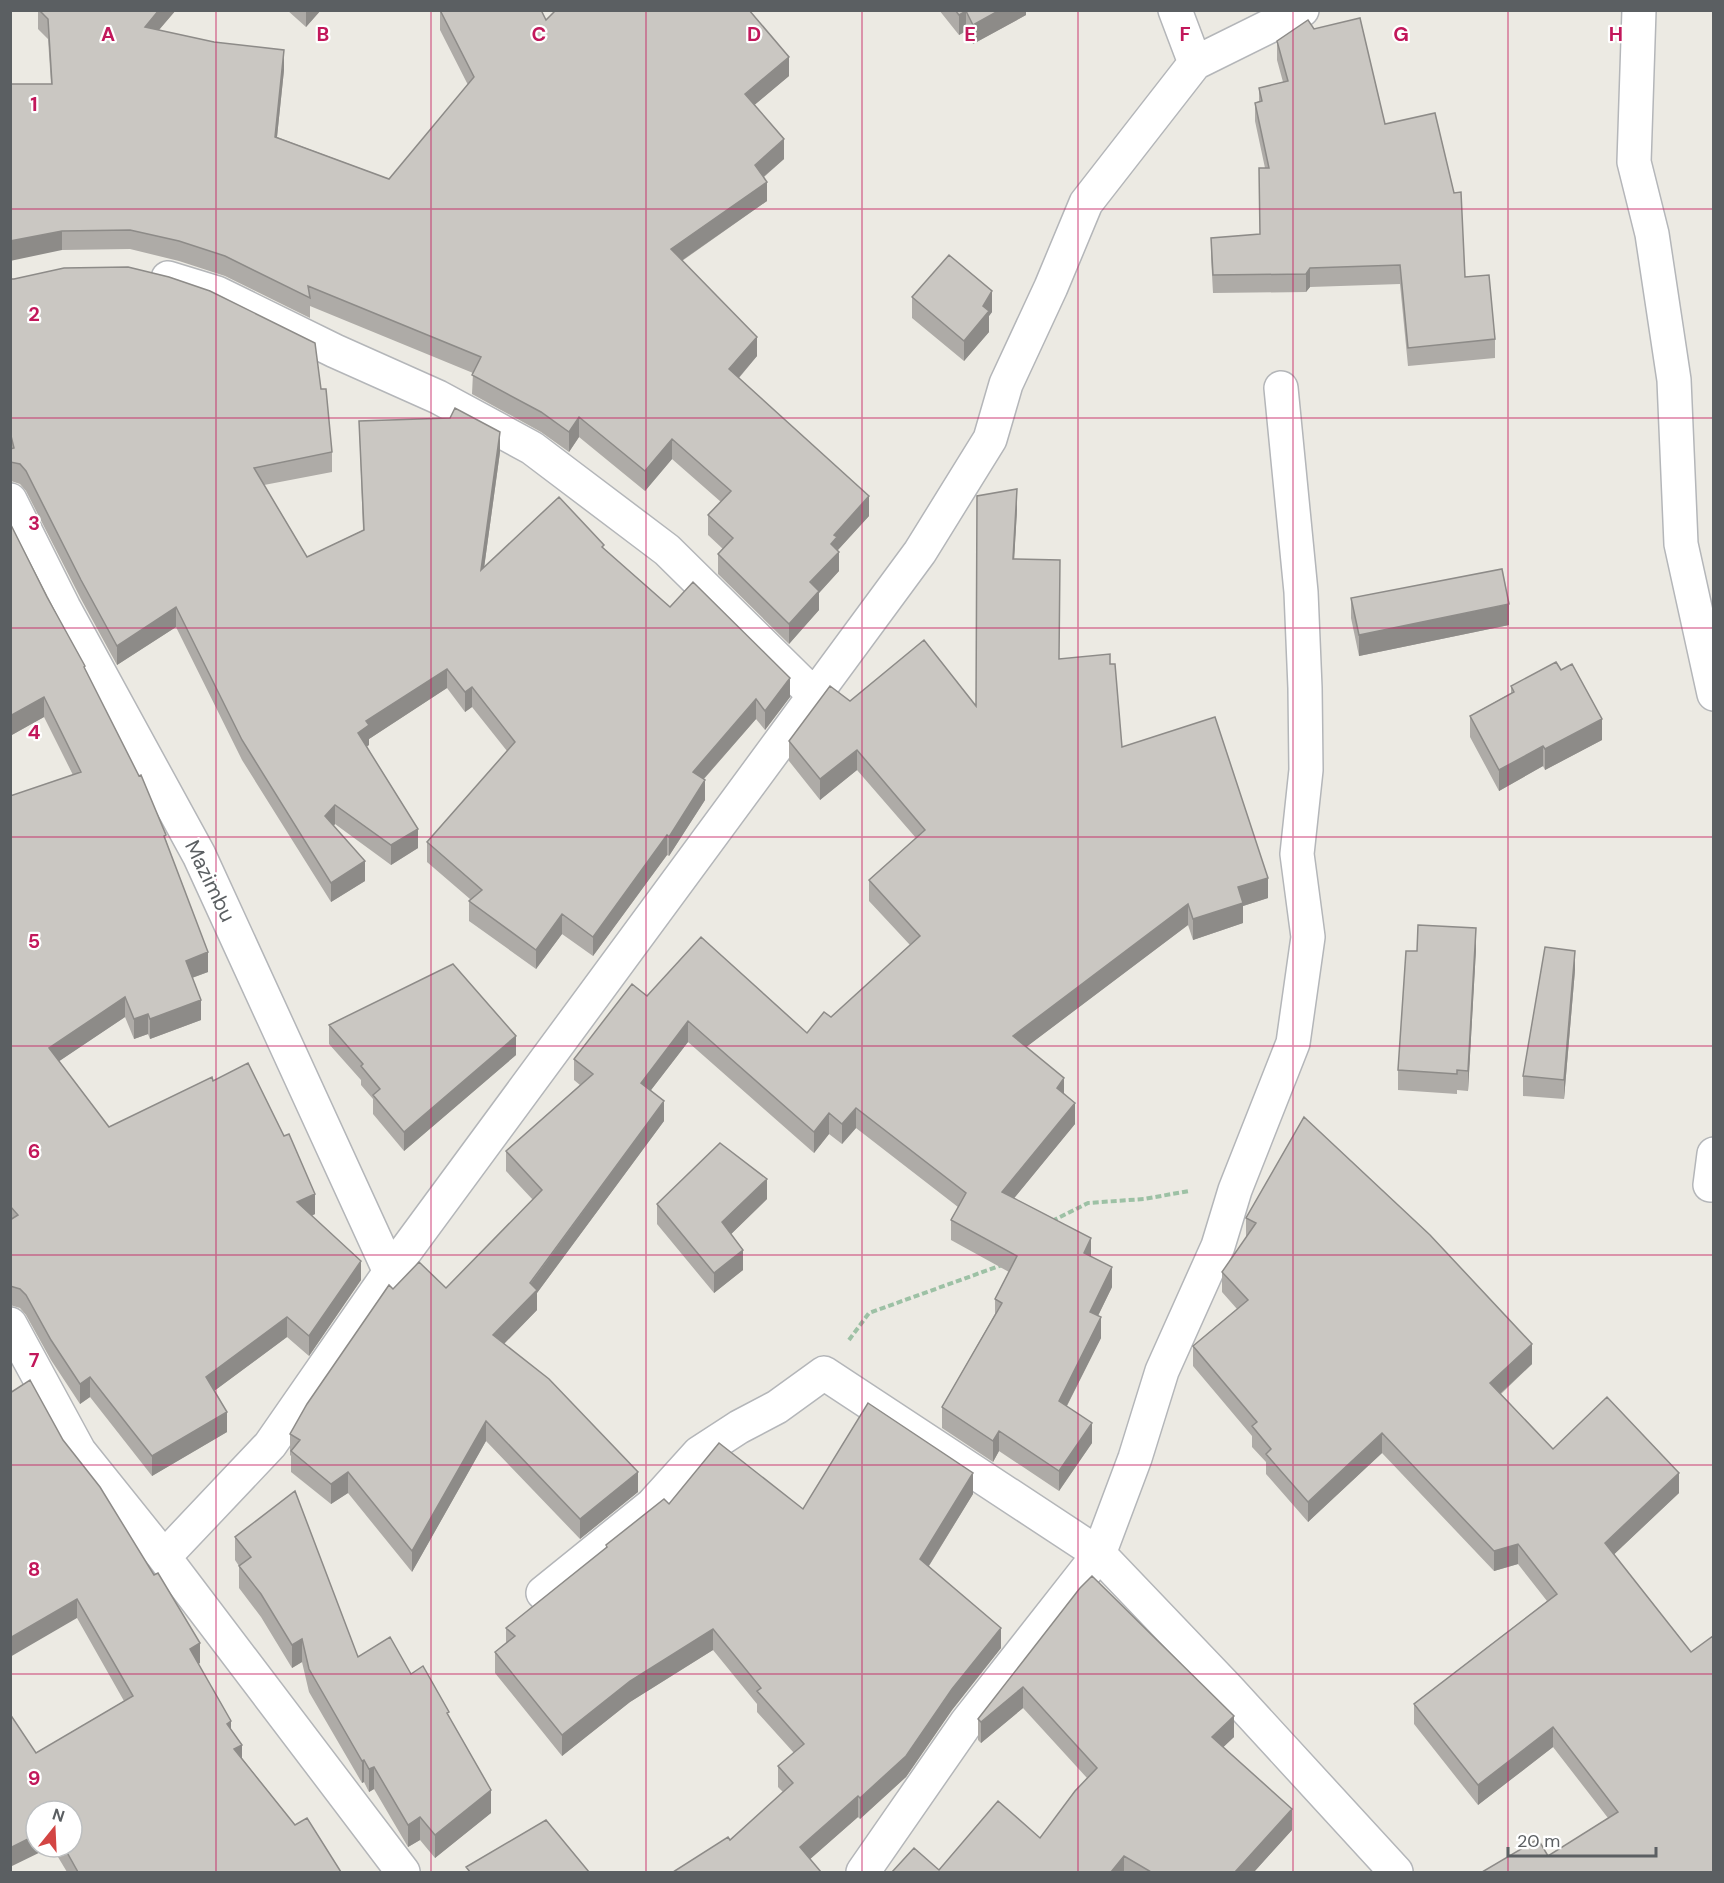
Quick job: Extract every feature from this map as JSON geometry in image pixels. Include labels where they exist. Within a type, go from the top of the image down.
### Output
[{"type":"street","points":[[1175,10],[1196,63]]},
{"type":"street","points":[[164,1557],[270,1445],[390,1272],[920,552],[990,439],[1006,384],[1051,287],[1086,203],[1196,63],[1302,10]]},
{"type":"street","points":[[1639,10],[1634,162],[1652,234],[1674,380],[1682,544],[1713,694]]},
{"type":"street","points":[[141,271],[217,293],[335,351],[438,397],[532,448],[667,549],[814,695]]},
{"type":"street","points":[[863,1872],[967,1722],[1099,1554],[1135,1458],[1162,1371],[1218,1246],[1235,1190],[1293,1043],[1308,937],[1297,854],[1306,770],[1304,652],[1301,592],[1281,388]]},
{"type":"street","name":"Mazimbu","points":[[10,500],[64,608],[199,855],[390,1272]]},
{"type":"street","points":[[10,1324],[78,1451],[164,1557],[403,1872]]},
{"type":"street","points":[[543,1593],[652,1505],[699,1453],[739,1427],[777,1407],[824,1373],[1099,1554],[1228,1689],[1396,1872]]},
{"type":"path","points":[[1046,1228],[1053,1220],[1088,1203],[1144,1199],[1191,1191],[1235,1190]]},
{"type":"path","points":[[824,1373],[869,1312],[1008,1263]]},
{"type":"building","points":[[39,10],[159,10],[145,27],[214,42],[284,50],[275,137],[389,179],[474,77],[440,10],[541,10],[546,20],[556,10],[749,10],[789,57],[745,94],[784,139],[755,165],[767,182],[671,249],[757,337],[729,369],[869,496],[834,535],[837,537],[831,544],[839,552],[810,582],[819,591],[789,624],[718,554],[733,538],[708,515],[731,491],[672,439],[645,471],[579,417],[569,432],[541,412],[472,375],[481,357],[308,286],[310,298],[225,256],[179,241],[130,230],[62,231],[10,241],[10,84],[52,84],[48,19]]},
{"type":"building","points":[[955,10],[1000,10],[973,25],[966,11],[959,15]]},
{"type":"building","points":[[1360,18],[1385,124],[1435,113],[1454,193],[1461,192],[1465,277],[1489,275],[1495,339],[1408,348],[1400,265],[1310,268],[1306,274],[1213,275],[1211,238],[1260,234],[1259,168],[1269,168],[1255,103],[1262,101],[1259,88],[1288,81],[1277,41],[1308,20],[1314,29]]},
{"type":"building","points":[[949,255],[992,291],[983,306],[989,311],[964,341],[912,297]]},
{"type":"building","points":[[128,267],[169,277],[210,291],[315,343],[321,389],[326,389],[332,452],[254,468],[307,557],[364,530],[359,421],[450,418],[455,408],[500,432],[481,570],[559,497],[604,545],[602,547],[670,607],[693,582],[790,678],[765,711],[756,699],[693,772],[705,780],[669,837],[667,835],[593,937],[562,914],[536,950],[469,901],[482,890],[427,842],[515,742],[472,687],[465,692],[447,669],[366,721],[369,725],[358,733],[418,829],[391,845],[335,805],[325,816],[365,861],[331,883],[242,740],[176,607],[117,646],[26,471],[20,464],[10,462],[10,449],[14,448],[10,432],[10,279],[64,268]]},
{"type":"building","points":[[1017,489],[1013,559],[1060,560],[1059,659],[1110,654],[1110,664],[1115,664],[1122,747],[1215,717],[1268,878],[1238,887],[1243,903],[1193,919],[1188,904],[1013,1036],[1064,1078],[1057,1088],[1075,1103],[1002,1192],[1091,1238],[1084,1253],[1112,1267],[1090,1312],[1101,1317],[1059,1401],[1092,1423],[1059,1471],[999,1431],[993,1441],[942,1407],[1002,1303],[995,1299],[1017,1256],[951,1220],[966,1193],[856,1108],[842,1124],[829,1113],[814,1132],[688,1021],[641,1083],[664,1101],[530,1283],[537,1290],[493,1335],[549,1379],[638,1472],[580,1519],[486,1421],[412,1551],[348,1472],[331,1484],[291,1451],[300,1440],[290,1434],[307,1404],[389,1285],[393,1289],[419,1262],[446,1288],[542,1190],[506,1151],[593,1074],[574,1059],[632,984],[647,996],[701,937],[807,1033],[824,1012],[831,1017],[920,936],[869,880],[925,830],[857,750],[820,779],[789,741],[830,686],[850,701],[924,640],[976,706],[977,496]]},
{"type":"building","points":[[10,523],[85,666],[139,776],[141,775],[166,835],[164,836],[208,952],[186,961],[201,1000],[150,1019],[148,1014],[134,1019],[125,997],[49,1048],[109,1127],[212,1077],[213,1081],[248,1063],[284,1136],[289,1134],[315,1194],[297,1202],[361,1261],[309,1336],[287,1317],[206,1377],[227,1412],[152,1456],[90,1377],[80,1384],[51,1340],[26,1295],[20,1289],[10,1286],[10,1220],[18,1215],[10,1206],[10,796],[81,772],[44,697],[10,716]]},
{"type":"building","points":[[1502,569],[1509,604],[1359,635],[1351,598]]},
{"type":"building","points":[[1556,662],[1561,670],[1572,664],[1602,719],[1545,749],[1543,746],[1499,770],[1470,716],[1514,692],[1511,686]]},
{"type":"building","points":[[1418,925],[1476,928],[1468,1071],[1457,1070],[1457,1074],[1398,1070],[1406,951],[1417,951]]},
{"type":"building","points":[[1545,947],[1575,951],[1564,1080],[1523,1076]]},
{"type":"building","points":[[453,964],[516,1036],[404,1132],[373,1095],[380,1089],[361,1066],[363,1064],[329,1025]]},
{"type":"building","points":[[1304,1117],[1430,1235],[1532,1344],[1490,1383],[1553,1449],[1607,1397],[1679,1473],[1605,1543],[1691,1652],[1713,1636],[1713,1872],[1482,1872],[1538,1839],[1548,1856],[1618,1812],[1553,1727],[1478,1785],[1414,1704],[1557,1594],[1518,1544],[1494,1551],[1382,1433],[1308,1502],[1266,1454],[1271,1449],[1252,1426],[1257,1422],[1193,1346],[1248,1300],[1222,1272],[1256,1223],[1246,1218]]},
{"type":"building","points":[[720,1143],[767,1179],[722,1222],[743,1250],[714,1273],[657,1204]]},
{"type":"building","points":[[30,1380],[63,1440],[100,1487],[154,1575],[158,1573],[200,1643],[190,1649],[231,1721],[227,1724],[242,1745],[234,1749],[295,1825],[307,1818],[341,1872],[78,1872],[71,1859],[84,1859],[84,1799],[24,1799],[24,1841],[10,1848],[10,1714],[36,1753],[133,1696],[77,1599],[10,1638],[10,1393]]},
{"type":"building","points":[[868,1403],[973,1473],[920,1559],[1001,1628],[952,1689],[906,1756],[860,1798],[858,1796],[800,1847],[821,1872],[673,1872],[728,1837],[730,1840],[793,1783],[778,1766],[804,1744],[757,1691],[761,1688],[713,1629],[630,1681],[562,1735],[495,1652],[515,1636],[506,1628],[664,1499],[669,1504],[719,1443],[803,1509]]},
{"type":"building","points":[[295,1491],[358,1657],[390,1637],[411,1674],[423,1666],[491,1790],[435,1835],[420,1817],[408,1825],[374,1767],[369,1769],[364,1760],[362,1761],[309,1669],[302,1639],[292,1645],[261,1594],[239,1566],[251,1557],[235,1537]]},
{"type":"building","points":[[1092,1576],[1234,1716],[1212,1737],[1292,1809],[1235,1872],[1151,1872],[1124,1856],[1111,1872],[892,1872],[914,1848],[939,1870],[998,1801],[1040,1838],[1075,1791],[1097,1768],[1023,1687],[981,1722],[978,1719],[1080,1588]]},
{"type":"building","points":[[546,1820],[589,1872],[470,1872],[466,1867]]}]
